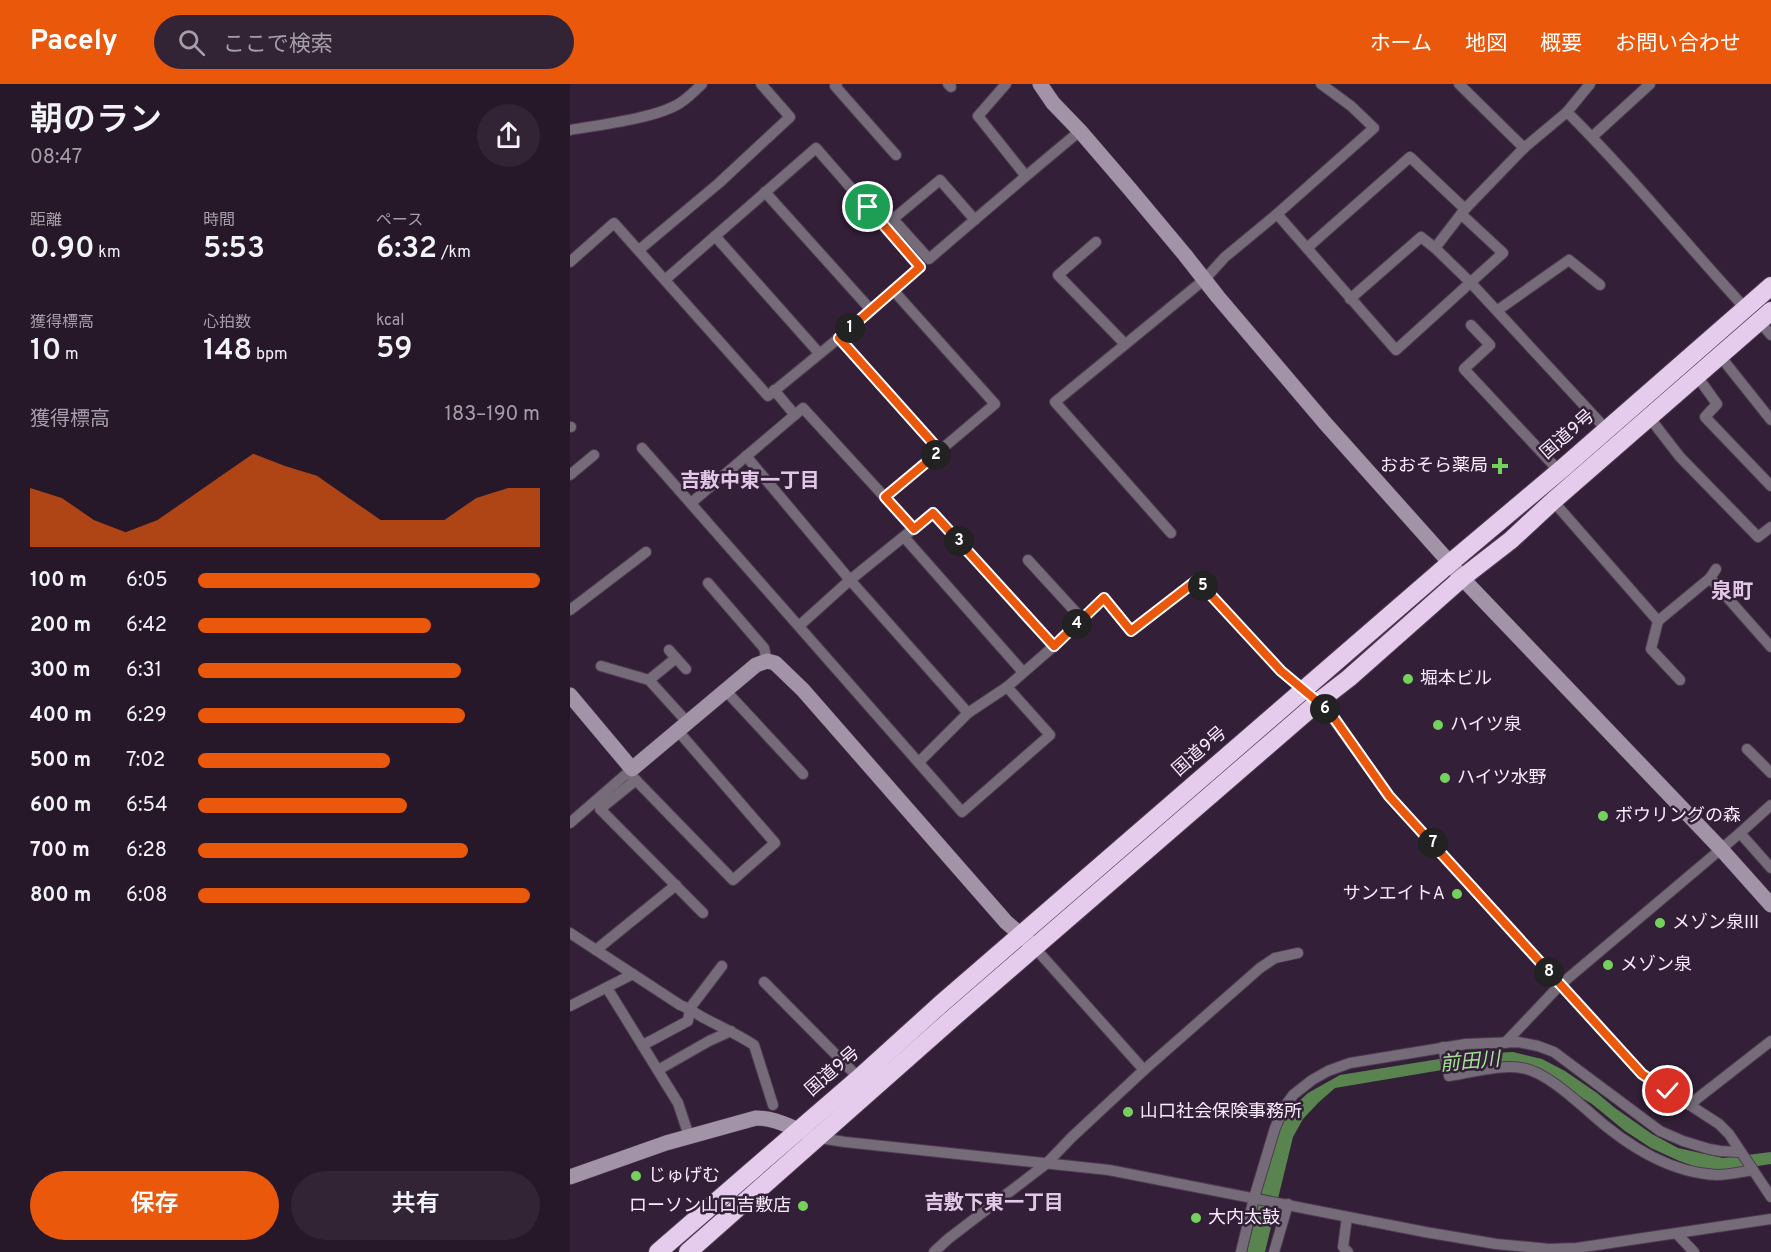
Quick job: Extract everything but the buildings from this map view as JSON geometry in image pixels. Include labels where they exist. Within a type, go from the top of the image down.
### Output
[{"type":"highway","name":"国道9号","points":[[658,1252],[942,1003],[1771,286]]},
{"type":"highway","points":[[688,1252],[1318,702],[1349,678],[1462,578],[1511,540],[1552,501],[1720,356],[1767,322]]},
{"type":"street","points":[[570,130],[636,118],[663,110],[679,104],[702,84]]},
{"type":"street","points":[[639,250],[719,183],[790,117],[761,84]]},
{"type":"street","points":[[837,84],[835,86],[896,154]]},
{"type":"street","points":[[1006,84],[978,116],[1025,175]]},
{"type":"street","points":[[1040,84],[1053,103],[1080,131],[1325,423],[1462,578],[1721,849],[1771,905]]},
{"type":"street","points":[[1171,533],[1055,402],[1205,279],[1226,257],[1374,128],[1351,106],[1322,84]]},
{"type":"street","points":[[1459,84],[1524,148]]},
{"type":"street","points":[[1435,248],[1463,212],[1524,148],[1567,112],[1590,84]]},
{"type":"street","points":[[1592,137],[1650,84]]},
{"type":"street","points":[[1567,112],[1745,308]]},
{"type":"street","points":[[975,220],[940,180],[893,219],[929,259],[975,220],[1025,175],[1080,131]]},
{"type":"street","points":[[570,262],[614,223],[768,396],[920,267],[816,148],[666,279]]},
{"type":"street","points":[[1277,214],[1307,249],[1350,299],[1396,350],[1503,253],[1410,157],[1307,249]]},
{"type":"street","points":[[765,192],[871,310]]},
{"type":"street","points":[[715,236],[819,353]]},
{"type":"street","points":[[1350,299],[1421,237],[1498,310],[1607,430]]},
{"type":"street","points":[[1096,242],[1058,275],[1125,344]]},
{"type":"street","points":[[1498,310],[1569,260],[1600,285]]},
{"type":"street","points":[[885,497],[995,404],[893,290]]},
{"type":"street","points":[[1471,325],[1490,345],[1464,369],[1559,471]]},
{"type":"street","points":[[839,338],[940,451]]},
{"type":"street","points":[[1720,356],[1771,420]]},
{"type":"street","points":[[1697,376],[1717,404],[1705,417],[1771,486]]},
{"type":"street","points":[[774,390],[795,415]]},
{"type":"street","points":[[691,503],[803,408],[914,529]]},
{"type":"street","points":[[1649,417],[1680,457],[1758,537],[1771,527]]},
{"type":"street","points":[[642,448],[962,812],[1050,735],[1007,687]]},
{"type":"street","points":[[570,475],[594,454]]},
{"type":"street","points":[[746,456],[850,580],[968,713]]},
{"type":"street","points":[[1552,501],[1658,621]]},
{"type":"street","points":[[799,626],[850,580],[933,513],[1054,646]]},
{"type":"street","points":[[904,537],[1023,672]]},
{"type":"street","points":[[570,610],[646,552]]},
{"type":"street","points":[[1028,560],[1082,619]]},
{"type":"street","points":[[1680,680],[1652,649],[1658,621],[1713,574],[1771,647]]},
{"type":"street","points":[[919,762],[968,713],[1007,687],[1104,598],[1131,631],[1197,580],[1281,671],[1334,718],[1389,796],[1642,1074],[1719,1124],[1729,1134],[1771,1197]]},
{"type":"street","points":[[708,583],[764,648],[766,662]]},
{"type":"street","points":[[649,680],[673,654],[686,669]]},
{"type":"street","points":[[703,913],[600,809],[632,774],[756,665],[766,662],[775,663],[803,690],[1006,922],[1035,948],[1144,1070]]},
{"type":"street","points":[[570,695],[632,774],[733,880],[775,843],[683,727],[649,680],[601,666]]},
{"type":"street","points":[[726,691],[803,774]]},
{"type":"street","points":[[1747,749],[1771,773]]},
{"type":"street","points":[[570,822],[632,774]]},
{"type":"street","points":[[1504,1043],[1560,985],[1771,805]]},
{"type":"street","points":[[1740,833],[1771,866]]},
{"type":"street","points":[[596,950],[676,885]]},
{"type":"street","points":[[570,933],[680,1005],[690,1008],[754,1045],[773,1105]]},
{"type":"street","points":[[933,1252],[1046,1164],[1144,1070],[1260,968],[1275,958],[1298,953]]},
{"type":"street","points":[[643,1045],[688,1021],[690,1008],[722,966]]},
{"type":"street","points":[[570,1006],[633,974]]},
{"type":"street","points":[[764,982],[859,1078]]},
{"type":"street","points":[[607,988],[678,1103],[689,1136]]},
{"type":"street","points":[[658,1070],[731,1031]]},
{"type":"street","points":[[1689,1105],[1771,1041]]},
{"type":"street","points":[[1241,1252],[1270,1141],[1283,1109],[1293,1095],[1312,1080],[1350,1063],[1466,1044],[1518,1042],[1538,1046],[1554,1052],[1660,1131],[1675,1138],[1720,1151],[1739,1152]]},
{"type":"street","points":[[1443,1047],[1449,1076],[1509,1066],[1531,1070],[1573,1098],[1625,1140],[1649,1155],[1695,1172],[1717,1175],[1753,1170]]},
{"type":"street","points":[[570,1177],[689,1136],[756,1118],[766,1118],[819,1138],[1109,1170],[1496,1244],[1549,1249],[1577,1248],[1771,1219]]},
{"type":"street","points":[[1274,1252],[1288,1204]]},
{"type":"street","points":[[1347,1217],[1343,1247],[1348,1252]]},
{"type":"street","points":[[1677,1234],[1694,1252]]},
{"type":"water","name":"前田川","points":[[1513,1052],[1542,1059],[1565,1071],[1652,1134],[1678,1148],[1723,1158],[1771,1152],[1771,1164],[1731,1170],[1704,1170],[1677,1160],[1651,1148],[1625,1131],[1592,1104],[1528,1065],[1508,1062],[1442,1070],[1335,1088],[1319,1102],[1303,1119],[1293,1137],[1265,1252],[1247,1252],[1271,1153],[1279,1132],[1296,1104],[1308,1093],[1340,1075],[1470,1054]]},
{"type":"place","name":"おおそら薬局","points":[[1500,466]]},
{"type":"place","name":"堀本ビル","points":[[1408,679]]},
{"type":"place","name":"ハイツ泉","points":[[1438,725]]},
{"type":"place","name":"ハイツ水野","points":[[1445,778]]},
{"type":"place","name":"ボウリングの森","points":[[1603,816]]},
{"type":"place","name":"サンエイトA","points":[[1457,894]]},
{"type":"place","name":"メゾン泉III","points":[[1660,923]]},
{"type":"place","name":"メゾン泉","points":[[1608,965]]},
{"type":"place","name":"山口社会保険事務所","points":[[1128,1112]]},
{"type":"place","name":"じゅげむ","points":[[636,1176]]},
{"type":"place","name":"ローソン山口吉敷店","points":[[803,1206]]},
{"type":"place","name":"大内太鼓","points":[[1196,1218]]},
{"type":"district","name":"吉敷中東一丁目","points":[[750,482]]},
{"type":"district","name":"泉町","points":[[1732,592]]},
{"type":"district","name":"吉敷下東一丁目","points":[[994,1204]]},
{"type":"route","points":[[868,207],[920,267],[839,338],[940,451],[885,497],[914,529],[933,513],[1054,646],[1104,598],[1131,631],[1197,580],[1281,671],[1334,718],[1389,796],[1642,1074],[1668,1091]]}]
